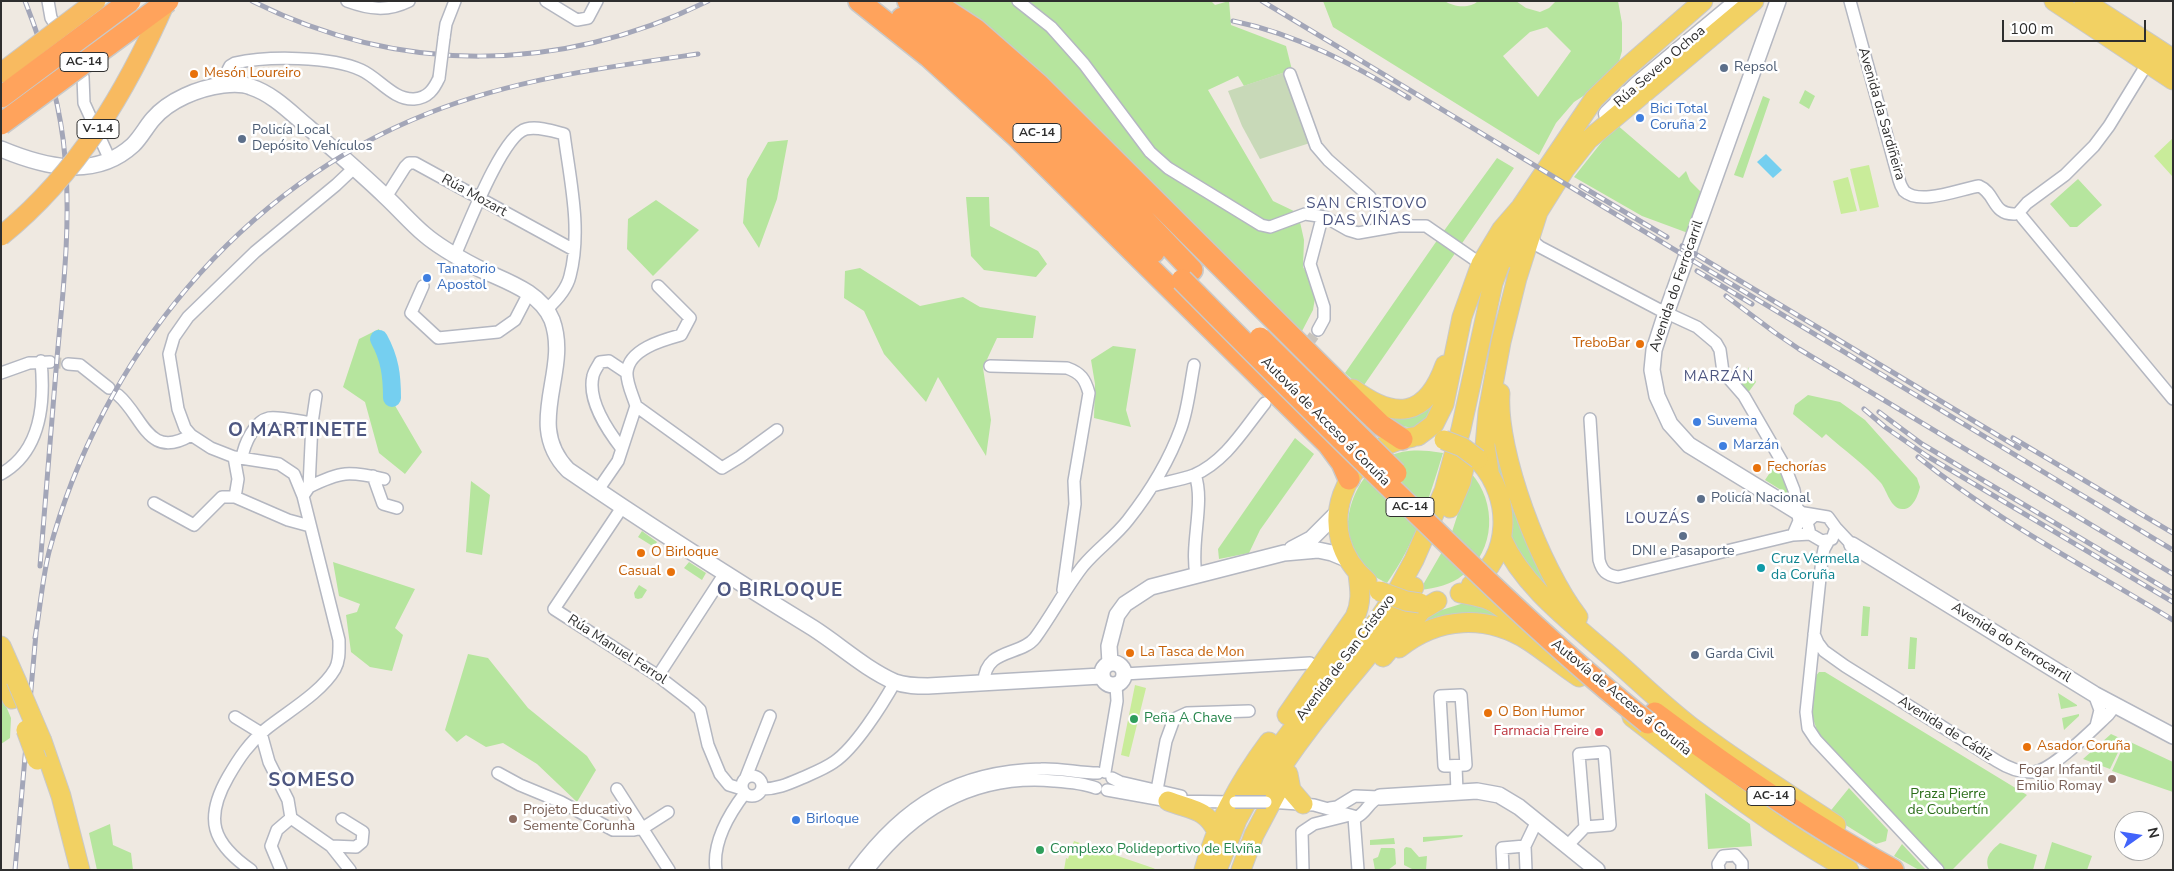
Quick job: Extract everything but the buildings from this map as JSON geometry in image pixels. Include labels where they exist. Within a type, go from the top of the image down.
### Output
[{"type":"highway","points":[[1,73],[96,1]]},
{"type":"highway","name":"AC-14","points":[[1,97],[130,1]]},
{"type":"highway","name":"AC-14","points":[[1,124],[167,1]]},
{"type":"highway","name":"V-1.4","points":[[1,236],[40,200],[85,148],[126,84],[167,1]]},
{"type":"highway","points":[[859,1],[928,56],[1025,145],[1328,444],[1342,463],[1349,478]]},
{"type":"highway","name":"Autovía de Acceso á Coruña","points":[[877,1],[942,46],[998,96],[1513,589],[1697,759],[1781,817],[1867,870]]},
{"type":"highway","name":"Autovía de Acceso á Coruña","points":[[908,1],[945,28],[1016,88],[1187,275]]},
{"type":"highway","points":[[932,1],[975,29],[1039,85],[1381,425],[1410,438]]},
{"type":"highway","name":"Autovía de Acceso á Coruña","points":[[1652,718],[1783,804],[1855,849],[1893,870]]},
{"type":"main road","points":[[1483,465],[1488,412],[1512,298],[1522,260],[1532,234],[1530,210],[1568,137],[1594,99],[1629,65],[1703,1]]},
{"type":"main road","name":"Rúa Severo Ochoa","points":[[1568,137],[1623,84],[1721,1]]},
{"type":"main road","name":"Rúa Severo Ochoa","points":[[1588,140],[1608,112],[1738,1]]},
{"type":"main road","points":[[1320,364],[1369,401],[1380,406],[1396,410],[1412,408],[1423,402],[1440,378],[1481,264],[1502,228],[1530,210],[1588,140],[1754,1]]},
{"type":"main road","points":[[2054,1],[2173,80]]},
{"type":"main road","points":[[2073,1],[2173,73]]},
{"type":"main road","points":[[2084,1],[2173,59]]},
{"type":"main road","points":[[2100,1],[2173,54]]},
{"type":"main road","name":"Avenida de San Cristovo","points":[[1218,870],[1237,820],[1271,758],[1378,620],[1396,593],[1417,552],[1444,491],[1461,429],[1493,283],[1530,210]]},
{"type":"main road","name":"Avenida de San Cristovo","points":[[1230,870],[1243,835],[1268,788],[1330,701],[1377,647],[1403,609],[1430,554],[1460,482],[1476,419],[1486,360],[1504,287],[1530,210]]},
{"type":"main road","points":[[1512,298],[1501,376],[1499,405],[1511,468],[1526,515],[1544,561],[1560,592],[1605,651]]},
{"type":"main road","points":[[1204,870],[1217,832],[1225,800],[1355,617],[1360,606],[1361,594],[1353,567],[1341,541],[1339,511],[1342,494],[1349,478],[1371,453],[1386,444],[1410,438],[1434,424],[1444,404],[1462,316]]},
{"type":"main road","points":[[1353,567],[1379,591],[1406,601],[1429,602],[1460,593],[1479,579],[1493,561],[1502,539],[1504,515],[1499,492],[1483,465],[1462,447],[1444,440],[1410,438]]},
{"type":"main road","points":[[1502,539],[1518,568],[1569,621],[1697,732],[1905,870]]},
{"type":"main road","points":[[1460,593],[1488,598],[1497,602],[1579,677]]},
{"type":"main road","points":[[1240,870],[1288,774],[1305,749],[1429,602]]},
{"type":"main road","points":[[1371,670],[1416,635],[1445,624],[1470,622],[1492,624],[1510,631],[1528,640],[1579,677],[1713,781],[1808,846],[1850,870]]},
{"type":"main road","points":[[1,646],[10,684],[37,760],[60,837],[67,870]]},
{"type":"main road","points":[[10,684],[42,741],[61,796],[80,870]]},
{"type":"main road","points":[[1288,774],[1291,790],[1309,804]]},
{"type":"main road","points":[[1162,795],[1204,813],[1217,832]]},
{"type":"street","points":[[48,1],[51,18],[78,62],[84,77],[84,103],[110,160]]},
{"type":"street","points":[[347,1],[381,10],[409,1]]},
{"type":"street","points":[[220,85],[230,66],[235,63],[284,60],[328,61],[349,65],[367,72],[388,90],[416,99],[430,93],[439,78],[446,24],[456,1]]},
{"type":"street","points":[[546,1],[577,20],[588,18],[597,1]]},
{"type":"street","points":[[1018,1],[1051,27],[1084,64],[1150,152],[1168,168],[1261,225],[1270,227],[1305,214],[1325,218],[1358,233],[1398,226],[1426,226],[1481,264]]},
{"type":"street","name":"Avenida do Ferrocarril","points":[[1778,1],[1654,350],[1652,370],[1657,396],[1670,424],[1689,445],[1807,522],[1824,515],[1828,517],[1832,536],[1852,545],[2094,694],[2173,736]]},
{"type":"street","name":"Avenida da Sardiñeira","points":[[1850,1],[1899,180],[1904,190],[1918,197],[1979,186],[1986,192],[1999,210],[2008,214],[2019,214]]},
{"type":"street","points":[[2147,64],[2109,126],[2094,146],[2065,175],[2027,203],[2019,214],[2173,398]]},
{"type":"street","points":[[1290,74],[1316,146],[1328,160],[1370,197],[1378,212],[1380,229]]},
{"type":"street","points":[[1,158],[28,160],[60,167],[75,168],[110,160],[134,144],[161,111],[178,100],[220,85],[239,84],[251,86],[265,93],[296,117],[386,197],[423,233],[455,255],[529,293],[546,310],[554,328],[557,350],[547,416],[549,437],[556,456],[561,463],[598,490],[815,630],[864,665],[895,682],[914,686],[1101,676]]},
{"type":"street","points":[[455,255],[492,171],[515,135],[526,129],[538,129],[564,134],[574,205],[574,250],[570,277],[557,300],[546,310]]},
{"type":"street","points":[[1,149],[28,160]]},
{"type":"street","name":"Rúa Mozart","points":[[386,197],[405,167],[409,163],[415,163],[574,250]]},
{"type":"street","points":[[306,492],[294,474],[272,461],[238,458],[211,448],[191,435],[185,428],[178,409],[169,362],[170,345],[179,327],[255,252],[354,168]]},
{"type":"street","points":[[1318,330],[1324,319],[1324,307],[1310,264],[1321,222],[1325,218]]},
{"type":"street","points":[[1532,234],[1535,243],[1666,313],[1697,327],[1716,344],[1720,350],[1723,372],[1744,396],[1786,467],[1807,522],[1822,541],[1832,536]]},
{"type":"street","points":[[1522,260],[1534,254],[1554,254]]},
{"type":"street","points":[[423,286],[410,313],[438,338],[498,332],[515,320],[529,293]]},
{"type":"street","points":[[598,490],[618,461],[636,406],[626,373],[630,360],[646,348],[681,334],[690,318],[658,286]]},
{"type":"street","points":[[622,449],[598,414],[592,377],[600,362],[609,361],[626,373]]},
{"type":"street","points":[[1,373],[29,363],[46,362],[41,417],[34,439],[12,467],[1,474]]},
{"type":"street","points":[[68,364],[80,365],[113,392],[133,411],[148,436],[156,441],[171,443],[191,435]]},
{"type":"street","points":[[984,682],[985,673],[994,660],[1033,641],[1085,564],[1128,521],[1152,486],[1169,458],[1182,427],[1194,365]]},
{"type":"street","points":[[990,366],[1068,368],[1078,372],[1085,381],[1089,393],[1074,481],[1075,504],[1063,594]]},
{"type":"street","points":[[251,870],[221,843],[214,825],[213,815],[218,793],[250,743],[324,683],[338,661],[340,652],[336,626],[310,526],[306,492],[316,396]]},
{"type":"street","points":[[1152,486],[1194,475],[1212,465],[1225,454],[1265,403]]},
{"type":"street","points":[[636,406],[722,468],[740,458],[777,430]]},
{"type":"street","points":[[235,496],[238,479],[238,458],[260,422],[270,418],[312,423]]},
{"type":"street","points":[[1590,419],[1599,560],[1601,569],[1606,574],[1618,577],[1793,535],[1807,522]]},
{"type":"street","points":[[306,492],[334,475],[347,472],[378,477],[383,504],[397,508]]},
{"type":"street","points":[[1194,475],[1198,491],[1194,550],[1196,574]]},
{"type":"street","points":[[154,503],[194,525],[222,497],[235,496],[288,520],[310,526]]},
{"type":"street","name":"Rúa Manuel Ferrol","points":[[624,506],[554,609],[658,676],[693,703],[700,710],[708,745],[720,774],[729,785],[744,791]]},
{"type":"street","points":[[1284,553],[1311,539],[1339,511]]},
{"type":"street","points":[[1793,535],[1798,526],[1807,522]]},
{"type":"street","points":[[1832,536],[1824,549],[1822,559],[1814,632],[1806,712],[1811,734],[1938,870]]},
{"type":"street","points":[[1110,663],[1109,646],[1117,615],[1125,604],[1151,587],[1284,553],[1318,550],[1332,553],[1353,567]]},
{"type":"street","points":[[658,676],[725,573]]},
{"type":"street","name":"Avenida de Cádiz","points":[[1814,632],[1818,643],[1824,651],[1845,666],[2014,770],[2027,772],[2041,771],[2059,759],[2115,706]]},
{"type":"street","name":"Avenida de Cádiz","points":[[1810,672],[1821,661],[1845,666]]},
{"type":"street","points":[[1102,789],[1112,784],[1105,774],[1120,680],[1120,665],[1110,663],[1102,669],[1101,676],[1107,684],[1120,680],[1310,663]]},
{"type":"street","points":[[744,791],[753,796],[762,789],[771,789],[785,785],[823,768],[840,757],[873,716],[895,682]]},
{"type":"street","points":[[2094,694],[2100,710],[2096,726]]},
{"type":"street","points":[[1461,695],[1466,765],[1456,766],[1444,766],[1440,696],[1461,695]]},
{"type":"street","points":[[1162,795],[1166,741],[1174,719],[1179,714],[1187,712],[1249,711]]},
{"type":"street","points":[[716,870],[715,858],[720,837],[744,791],[742,783],[770,716]]},
{"type":"street","points":[[235,717],[261,733],[269,762],[288,800],[291,818],[331,846],[350,870]]},
{"type":"street","points":[[1567,846],[1585,827],[1610,825],[1604,752],[1579,754],[1585,827]]},
{"type":"street","points":[[1456,766],[1457,792]]},
{"type":"street","points":[[855,870],[886,831],[917,805],[948,788],[984,777],[1026,770],[1055,769],[1105,774],[1162,795],[1225,800]]},
{"type":"street","points":[[498,773],[520,785],[561,802],[613,830],[643,828],[668,812]]},
{"type":"street","points":[[1102,789],[1093,780],[1105,774]]},
{"type":"street","points":[[746,777],[753,776],[758,778],[761,781],[762,789]]},
{"type":"street","points":[[868,870],[887,846],[919,818],[936,807],[969,792],[1003,783],[1042,780],[1071,782],[1102,789],[1271,806],[1309,804],[1360,816],[1374,800],[1380,797]]},
{"type":"street","points":[[617,789],[669,870]]},
{"type":"street","points":[[1330,808],[1337,807],[1352,797],[1358,796],[1380,797],[1488,792],[1509,800],[1538,821],[1597,870]]},
{"type":"street","points":[[1358,796],[1365,802],[1366,808]]},
{"type":"street","points":[[1346,801],[1345,808],[1351,815],[1358,870]]},
{"type":"street","points":[[1309,804],[1317,815],[1314,824]]},
{"type":"street","points":[[1303,870],[1301,835],[1304,829],[1314,824],[1351,815]]},
{"type":"street","points":[[281,870],[271,846],[277,830],[291,818]]},
{"type":"street","points":[[331,846],[356,847],[362,842],[363,832],[342,819]]},
{"type":"street","points":[[1526,870],[1525,846],[1538,821]]},
{"type":"street","points":[[1503,870],[1502,848],[1525,846]]},
{"type":"street","points":[[1719,870],[1718,864],[1723,856],[1734,855],[1742,863],[1742,870]]},
{"type":"green space","points":[[949,1],[1211,1],[1215,5],[1229,1],[1231,25],[1286,46],[1292,70],[1244,86],[1238,76],[1208,90],[1273,201],[1298,213],[1304,240],[1303,267],[1311,280],[1315,298],[1313,310],[1301,333]]},
{"type":"green space","points":[[1323,1],[1445,1],[1452,5],[1462,6],[1475,4],[1478,1],[1516,1],[1526,8],[1540,12],[1549,8],[1556,1],[1618,1],[1622,23],[1622,51],[1618,65],[1594,89],[1574,102],[1556,123],[1539,155],[1333,27]],"holes":[[[1547,27],[1571,51],[1538,97],[1503,56],[1530,32]]]},
{"type":"green space","points":[[1285,72],[1310,143],[1260,159],[1242,126],[1228,91]]},
{"type":"green space","points":[[1805,90],[1815,96],[1809,109],[1799,103]]},
{"type":"green space","points":[[1763,96],[1770,99],[1743,178],[1734,175]]},
{"type":"green space","points":[[1616,124],[1679,178],[1686,171],[1690,181],[1702,193],[1688,233],[1642,216],[1574,177]]},
{"type":"green space","points":[[2173,138],[2173,175],[2172,176],[2154,156]]},
{"type":"green space","points":[[788,140],[777,199],[759,248],[743,223],[747,179],[768,142]]},
{"type":"green space","points":[[1497,158],[1514,168],[1362,388],[1345,373]]},
{"type":"green space","points":[[1869,165],[1879,207],[1860,211],[1850,169]]},
{"type":"green space","points":[[1848,177],[1857,211],[1841,214],[1833,181]]},
{"type":"green space","points":[[2078,179],[2102,205],[2077,227],[2070,227],[2050,204]]},
{"type":"green space","points":[[966,197],[989,197],[990,226],[1038,251],[1047,264],[1036,277],[984,270],[971,256]]},
{"type":"green space","points":[[656,200],[699,230],[653,276],[627,249],[628,219]]},
{"type":"green space","points":[[860,268],[920,306],[963,297],[980,307],[1036,316],[1033,338],[997,338],[983,368],[991,420],[986,456],[938,377],[926,402],[884,354],[864,311],[844,298],[845,271]]},
{"type":"green space","points":[[379,329],[391,375],[390,397],[422,452],[405,474],[379,453],[365,402],[343,387],[359,339]]},
{"type":"green space","points":[[1113,346],[1136,349],[1126,410],[1131,427],[1094,418],[1095,384],[1091,360]]},
{"type":"green space","points":[[1748,367],[1756,382],[1747,394],[1739,382],[1748,374]]},
{"type":"green space","points":[[1439,391],[1433,413],[1414,428],[1394,425],[1381,411]]},
{"type":"green space","points":[[1808,395],[1840,402],[1865,420],[1917,478],[1920,487],[1912,505],[1906,509],[1895,506],[1881,483],[1868,470],[1826,434],[1822,438],[1793,414],[1795,405]]},
{"type":"green space","points":[[1494,403],[1571,615],[1536,581],[1511,542],[1513,523],[1511,505],[1506,487],[1492,461]]},
{"type":"green space","points":[[1295,438],[1314,454],[1260,530],[1249,553],[1219,559],[1218,549]]},
{"type":"green space","points":[[1429,451],[1443,453],[1427,504],[1406,553],[1387,583],[1367,571],[1356,558],[1350,543],[1348,527],[1350,510],[1355,494],[1363,480],[1374,467],[1388,457],[1403,452]]},
{"type":"green space","points":[[1778,467],[1780,471],[1783,470],[1791,491],[1789,495],[1765,480],[1773,468]]},
{"type":"green space","points":[[1471,473],[1485,498],[1489,512],[1487,540],[1482,553],[1474,565],[1453,581],[1443,586],[1420,590],[1450,538]]},
{"type":"green space","points":[[471,481],[490,495],[482,555],[466,552]]},
{"type":"green space","points":[[642,531],[657,542],[654,547],[638,537]]},
{"type":"green space","points":[[333,562],[415,589],[395,628],[403,635],[392,671],[370,667],[351,652],[346,615],[357,612],[360,604],[339,596]]},
{"type":"green space","points":[[689,562],[706,573],[702,580],[684,568]]},
{"type":"green space","points":[[639,585],[647,590],[642,598],[638,599],[635,598],[634,593]]},
{"type":"green space","points":[[1467,602],[1482,602],[1528,637],[1413,625],[1429,614]]},
{"type":"green space","points":[[1863,606],[1870,607],[1868,636],[1861,636]]},
{"type":"green space","points":[[1910,637],[1917,638],[1915,669],[1908,669]]},
{"type":"green space","points":[[468,654],[488,658],[528,708],[587,756],[596,770],[577,802],[537,764],[503,743],[486,747],[466,735],[457,742],[445,730]]},
{"type":"green space","name":"Praza Pierre de Coubertín","points":[[1819,672],[1825,672],[2027,795],[1952,870],[1945,870],[1819,736],[1812,716],[1815,677]]},
{"type":"green space","name":"Peña A Chave","points":[[1135,685],[1146,688],[1129,757],[1121,755]]},
{"type":"green space","points":[[2058,693],[2077,705],[2077,706],[2061,709]]},
{"type":"green space","points":[[1,694],[11,718],[10,738],[1,744]]},
{"type":"green space","points":[[2079,714],[2079,716],[2064,730],[2062,718]]},
{"type":"green space","points":[[2111,734],[2124,740],[2110,769],[2083,759]]},
{"type":"green space","points":[[2126,740],[2173,762],[2173,792],[2112,771]]},
{"type":"green space","points":[[1849,788],[1888,830],[1886,841],[1876,844],[1828,814]]},
{"type":"green space","points":[[1705,793],[1750,824],[1752,846],[1708,849]]},
{"type":"green space","points":[[110,824],[113,845],[131,853],[133,870],[97,870],[89,833]]},
{"type":"green space","points":[[1463,835],[1462,837],[1423,842],[1423,837]]},
{"type":"green space","points":[[1394,838],[1395,844],[1370,845],[1370,840]]},
{"type":"green space","points":[[1074,841],[1157,870],[1064,870],[1066,858],[1068,859]]},
{"type":"green space","points":[[2052,842],[2092,856],[2087,870],[2044,870]]},
{"type":"green space","points":[[2000,843],[2037,855],[2033,870],[1989,870],[1988,858]]},
{"type":"green space","points":[[1902,844],[1926,870],[1919,870],[1894,856]]},
{"type":"green space","points":[[1406,847],[1411,848],[1419,857],[1427,856],[1426,870],[1414,870],[1404,865],[1404,849]]},
{"type":"green space","points":[[1381,848],[1395,849],[1396,864],[1388,870],[1375,870],[1373,859],[1378,857]]},
{"type":"water","points":[[1766,154],[1782,170],[1773,178],[1757,162]]},
{"type":"waterway","points":[[379,339],[390,368],[392,398]]},
{"type":"tunnel","points":[[1288,371],[1318,330]]},
{"type":"tunnel","points":[[50,362],[68,364]]},
{"type":"railway","points":[[25,1],[39,39],[56,98],[63,138],[67,183],[66,258],[40,566]]},
{"type":"railway","points":[[252,1],[308,25],[365,42],[422,53],[480,56],[537,53],[595,42],[652,25],[708,1]]},
{"type":"railway","points":[[1262,1],[2173,550]]},
{"type":"railway","points":[[1233,21],[1302,42],[1346,63],[1409,98]]},
{"type":"railway","points":[[35,638],[49,552],[73,480],[104,412],[142,347],[188,288],[239,233],[297,186],[361,145],[429,113],[462,101],[528,83],[596,69],[698,54]]},
{"type":"railway","points":[[1581,186],[1667,237]]},
{"type":"railway","points":[[1682,246],[2019,448]]},
{"type":"railway","points":[[1697,271],[1752,304]]},
{"type":"railway","points":[[1726,296],[1799,349],[2173,574]]},
{"type":"railway","points":[[1864,409],[1885,427],[1927,456],[2173,602]]},
{"type":"railway","points":[[1879,412],[1922,444],[2173,593]]},
{"type":"railway","points":[[2013,438],[2173,533]]},
{"type":"railway","points":[[1918,457],[2011,523],[2173,620]]},
{"type":"railway","points":[[15,870],[36,633]]},
{"type":"place","name":"Repsol","points":[[1724,68]]},
{"type":"place","name":"Mesón Loureiro","points":[[194,74]]},
{"type":"place","name":"Bici Total Coruña 2","points":[[1640,118]]},
{"type":"place","name":"Policía Local Depósito Vehículos","points":[[242,139]]},
{"type":"place","name":"Tanatorio Apostol","points":[[427,278]]},
{"type":"place","name":"TreboBar","points":[[1640,344]]},
{"type":"place","name":"Suvema","points":[[1697,422]]},
{"type":"place","name":"Marzán","points":[[1723,446]]},
{"type":"place","name":"Fechorías","points":[[1757,468]]},
{"type":"place","name":"Policía Nacional","points":[[1701,499]]},
{"type":"place","name":"DNI e Pasaporte","points":[[1683,536]]},
{"type":"place","name":"O Birloque","points":[[641,553]]},
{"type":"place","name":"Cruz Vermella da Coruña","points":[[1761,568]]},
{"type":"place","name":"Casual","points":[[671,572]]},
{"type":"place","name":"La Tasca de Mon","points":[[1130,653]]},
{"type":"place","name":"Garda Civil","points":[[1695,655]]},
{"type":"place","name":"O Bon Humor","points":[[1488,713]]},
{"type":"place","name":"Peña A Chave","points":[[1134,719]]},
{"type":"place","name":"Farmacia Freire","points":[[1599,732]]},
{"type":"place","name":"Asador Coruña","points":[[2027,747]]},
{"type":"place","name":"Fogar Infantil Emilio Romay","points":[[2112,779]]},
{"type":"place","name":"Projeto Educativo Semente Corunha","points":[[513,819]]},
{"type":"place","name":"Birloque","points":[[796,820]]},
{"type":"place","name":"Complexo Polideportivo de Elviña","points":[[1040,850]]},
{"type":"district","name":"SAN CRISTOVO DAS VIÑAS","points":[[1367,212]]},
{"type":"district","name":"MARZÁN","points":[[1719,377]]},
{"type":"district","name":"O MARTINETE","points":[[298,431]]},
{"type":"district","name":"LOUZÁS","points":[[1658,519]]},
{"type":"district","name":"O BIRLOQUE","points":[[780,591]]},
{"type":"district","name":"SOMESO","points":[[312,781]]}]
